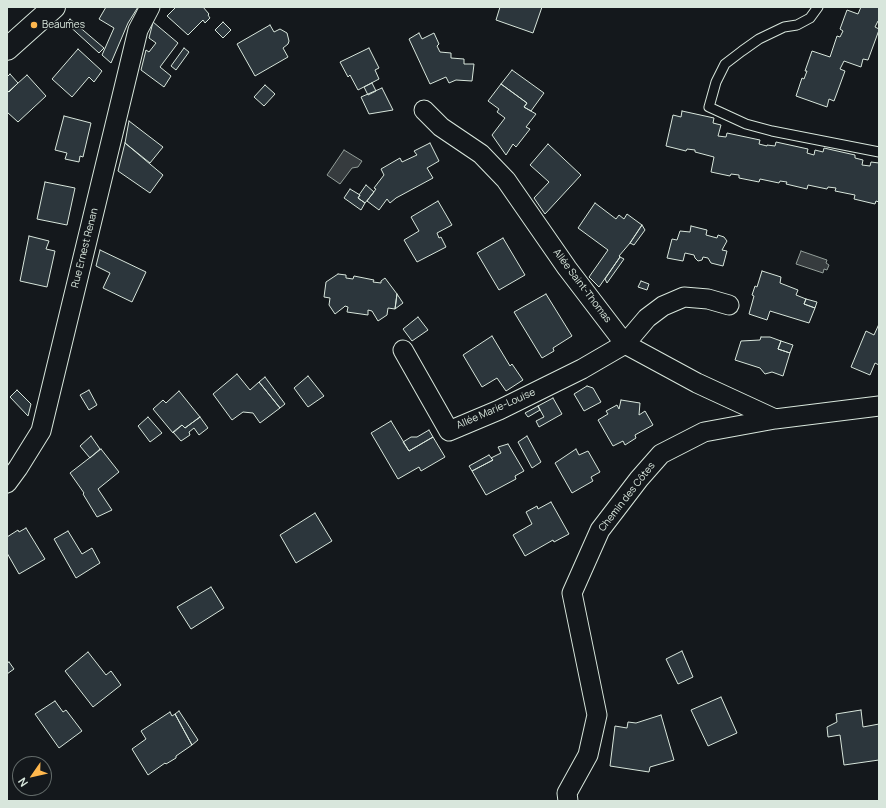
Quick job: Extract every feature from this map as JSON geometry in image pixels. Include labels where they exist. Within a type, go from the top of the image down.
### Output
[{"type":"main road","points":[[7,49],[54,7]]},
{"type":"street","name":"Rue Ernest Renan","points":[[7,483],[41,431],[138,30],[150,7]]},
{"type":"street","name":"Allée Saint-Thomas","points":[[424,110],[442,127],[481,154],[506,180],[568,268],[625,344],[697,383],[775,419]]},
{"type":"street","points":[[625,344],[647,318],[663,306],[684,297],[708,299],[729,305]]},
{"type":"street","name":"Allée Marie-Louise","points":[[403,350],[449,431],[499,410],[575,372],[625,344]]},
{"type":"street","name":"Chemin des Côtes","points":[[568,801],[567,793],[588,755],[597,715],[572,593],[600,530],[639,479],[661,454],[704,432],[775,419],[879,406]]},
{"type":"lane","points":[[818,7],[810,18],[797,25],[784,27],[759,39],[725,64],[716,82],[709,107],[752,126],[879,152]]},
{"type":"shaded area","points":[[344,150],[362,161],[358,167],[352,168],[340,184],[327,175]]},
{"type":"shaded area","points":[[801,251],[827,260],[826,263],[829,265],[827,270],[824,269],[823,273],[796,264]]},
{"type":"building","points":[[106,7],[138,7],[128,23],[111,63],[102,55],[114,28],[99,19]]},
{"type":"building","points":[[176,7],[203,7],[209,14],[208,15],[210,18],[205,23],[203,20],[188,35],[167,16]]},
{"type":"building","points":[[500,7],[542,7],[533,33],[496,20]]},
{"type":"building","points":[[861,7],[879,7],[879,21],[875,27],[879,30],[868,60],[863,59],[861,67],[844,61],[840,69],[845,71],[834,101],[829,99],[827,107],[796,96],[802,78],[804,79],[807,71],[805,71],[812,51],[830,57],[837,36],[840,37],[843,31],[840,29],[847,10],[858,14]]},
{"type":"building","points":[[70,19],[104,48],[99,53],[66,23]]},
{"type":"building","points":[[153,22],[178,43],[160,67],[171,76],[164,87],[141,70],[146,50],[149,52],[156,43],[149,38]]},
{"type":"building","points":[[223,22],[231,30],[223,38],[215,30]]},
{"type":"building","points":[[270,25],[274,32],[280,29],[287,33],[289,41],[283,48],[288,57],[255,76],[237,44]]},
{"type":"building","points":[[419,33],[422,39],[434,33],[439,44],[437,46],[440,52],[451,53],[451,58],[464,59],[464,64],[474,64],[472,81],[456,80],[449,83],[446,77],[430,84],[409,39]]},
{"type":"building","points":[[184,48],[189,52],[176,70],[171,66]]},
{"type":"building","points":[[369,48],[379,68],[375,70],[379,79],[358,90],[350,75],[348,77],[340,62]]},
{"type":"building","points":[[78,49],[102,71],[94,82],[89,77],[72,97],[52,79]]},
{"type":"building","points":[[512,70],[544,93],[531,111],[524,107],[527,103],[501,84]]},
{"type":"building","points":[[10,74],[18,83],[9,92],[7,90],[7,77]]},
{"type":"building","points":[[27,75],[46,96],[18,122],[7,112],[7,93]]},
{"type":"building","points":[[372,83],[376,91],[368,95],[364,87]]},
{"type":"building","points":[[501,84],[527,103],[524,107],[536,114],[526,127],[530,129],[516,147],[513,144],[506,155],[492,135],[505,118],[497,112],[499,109],[488,101]]},
{"type":"building","points":[[265,85],[275,94],[264,106],[254,97]]},
{"type":"building","points":[[382,88],[393,110],[369,114],[361,97]]},
{"type":"building","points":[[682,111],[714,118],[713,123],[721,125],[718,136],[726,137],[727,133],[760,140],[759,144],[767,146],[775,146],[776,142],[808,149],[807,153],[814,155],[815,150],[823,152],[824,148],[855,155],[855,158],[863,160],[862,165],[870,166],[871,162],[879,163],[879,202],[876,201],[875,204],[854,199],[855,195],[835,191],[836,188],[828,187],[827,189],[808,185],[807,189],[786,184],[787,182],[780,181],[779,183],[760,179],[759,182],[739,178],[739,175],[731,174],[730,176],[711,172],[714,157],[695,152],[695,150],[687,149],[686,151],[666,146],[673,115],[681,117]]},
{"type":"building","points":[[64,116],[91,123],[83,157],[80,156],[79,162],[65,159],[67,153],[55,150]]},
{"type":"building","points":[[129,121],[163,147],[150,163],[125,143]]},
{"type":"building","points":[[125,143],[163,175],[150,193],[118,171]]},
{"type":"building","points":[[430,143],[439,161],[427,168],[433,178],[396,198],[390,203],[387,199],[379,210],[367,201],[376,189],[374,188],[384,175],[381,169],[400,158],[402,162],[417,155],[414,151]]},
{"type":"building","points":[[548,144],[581,175],[545,214],[534,198],[549,182],[530,165]]},
{"type":"building","points":[[45,182],[75,188],[67,225],[37,219]]},
{"type":"building","points":[[366,185],[374,192],[365,203],[358,198]]},
{"type":"building","points":[[350,189],[360,195],[358,198],[365,203],[361,210],[344,198]]},
{"type":"building","points":[[438,201],[452,225],[437,233],[439,238],[441,237],[446,247],[417,262],[404,240],[419,231],[411,217]]},
{"type":"building","points":[[595,203],[616,219],[619,215],[624,219],[627,214],[642,225],[619,256],[620,257],[599,287],[589,277],[608,250],[578,228]]},
{"type":"building","points":[[642,225],[645,230],[634,245],[630,243]]},
{"type":"building","points":[[691,226],[707,230],[706,235],[717,238],[718,235],[724,237],[727,241],[722,250],[727,251],[723,266],[711,263],[708,258],[703,257],[702,260],[698,261],[694,255],[685,253],[683,261],[667,258],[672,239],[677,240],[680,231],[690,232]]},
{"type":"building","points":[[29,236],[49,241],[46,249],[55,251],[47,287],[20,281]]},
{"type":"building","points":[[503,238],[525,275],[499,290],[477,253]]},
{"type":"building","points":[[100,250],[146,272],[132,302],[103,288],[110,273],[96,266]]},
{"type":"building","points":[[620,257],[624,259],[607,283],[605,279]]},
{"type":"building","points":[[762,271],[781,277],[780,283],[798,290],[796,295],[806,299],[804,304],[815,308],[809,323],[770,311],[767,320],[749,314],[754,296],[752,295],[755,286],[757,287]]},
{"type":"building","points":[[338,274],[346,275],[346,278],[353,279],[354,276],[381,283],[381,281],[385,278],[397,294],[395,309],[388,308],[387,315],[378,321],[372,311],[368,310],[368,315],[347,312],[348,307],[345,306],[335,314],[329,305],[330,298],[324,297],[326,282]]},
{"type":"building","points":[[641,281],[649,284],[647,290],[638,287]]},
{"type":"building","points":[[397,294],[403,303],[395,309]]},
{"type":"building","points":[[546,294],[572,336],[553,348],[554,351],[542,358],[514,312]]},
{"type":"building","points":[[806,299],[817,302],[815,308],[804,304]]},
{"type":"building","points":[[418,317],[428,330],[412,341],[403,329]]},
{"type":"building","points":[[879,324],[879,365],[875,363],[870,375],[851,367],[866,331],[874,335]]},
{"type":"building","points":[[492,336],[510,366],[512,364],[523,380],[506,391],[497,378],[482,387],[463,355]]},
{"type":"building","points":[[761,337],[770,337],[781,341],[778,349],[790,353],[783,376],[772,372],[765,374],[760,368],[735,360],[741,341],[760,340]]},
{"type":"building","points":[[781,341],[793,345],[790,353],[778,349]]},
{"type":"building","points":[[237,374],[250,390],[259,382],[280,408],[260,423],[253,413],[243,412],[232,420],[213,394]]},
{"type":"building","points":[[308,376],[324,396],[308,407],[294,388]]},
{"type":"building","points":[[265,377],[285,404],[280,408],[259,382]]},
{"type":"building","points":[[587,386],[593,388],[601,402],[584,411],[574,394]]},
{"type":"building","points":[[17,390],[31,404],[28,416],[10,397]]},
{"type":"building","points":[[89,390],[97,405],[89,410],[80,395]]},
{"type":"building","points":[[179,391],[200,417],[185,428],[182,425],[173,433],[153,409],[163,400],[166,403]]},
{"type":"building","points":[[553,398],[562,414],[539,427],[536,421],[544,417],[538,406]]},
{"type":"building","points":[[621,400],[640,403],[639,415],[645,411],[653,425],[635,435],[636,438],[625,445],[623,441],[613,446],[598,420],[608,414],[606,411],[617,405],[619,409]]},
{"type":"building","points":[[538,406],[540,410],[528,417],[525,413]]},
{"type":"building","points":[[148,417],[162,433],[150,442],[138,426]]},
{"type":"building","points":[[200,417],[208,428],[199,435],[194,428],[189,432],[190,435],[181,441],[173,432],[182,425],[185,428]]},
{"type":"building","points":[[391,421],[409,451],[433,437],[445,457],[421,471],[419,467],[398,479],[371,433]]},
{"type":"building","points":[[429,430],[433,437],[409,451],[403,442],[411,437],[417,437]]},
{"type":"building","points":[[91,436],[100,449],[90,458],[80,446]]},
{"type":"building","points":[[527,436],[541,462],[532,468],[518,442]]},
{"type":"building","points":[[508,444],[524,471],[515,476],[516,479],[486,495],[472,471],[493,460],[491,458],[501,453],[498,447]]},
{"type":"building","points":[[101,449],[119,472],[98,489],[112,510],[97,517],[83,494],[84,493],[70,473]]},
{"type":"building","points":[[576,449],[579,455],[588,451],[600,472],[591,477],[593,481],[572,493],[555,463]]},
{"type":"building","points":[[489,455],[493,460],[472,471],[469,466]]},
{"type":"building","points":[[551,502],[569,534],[554,542],[553,540],[525,556],[513,535],[532,524],[526,512],[537,506],[538,509]]},
{"type":"building","points":[[315,513],[332,541],[296,563],[280,535]]},
{"type":"building","points":[[26,528],[45,559],[19,574],[7,553],[7,537],[18,530],[19,532]]},
{"type":"building","points":[[68,531],[82,554],[92,548],[100,563],[76,578],[54,539]]},
{"type":"building","points":[[211,587],[224,608],[191,629],[177,607]]},
{"type":"building","points":[[682,651],[693,677],[678,684],[666,659]]},
{"type":"building","points":[[88,652],[106,675],[111,671],[121,685],[93,707],[65,671]]},
{"type":"building","points":[[9,662],[14,669],[7,674],[7,663]]},
{"type":"building","points":[[721,697],[737,733],[708,746],[691,710]]},
{"type":"building","points":[[55,701],[63,712],[66,710],[82,731],[59,748],[35,714]]},
{"type":"building","points":[[861,710],[863,727],[879,724],[879,760],[844,765],[840,735],[828,737],[827,727],[837,722],[836,714]]},
{"type":"building","points":[[179,711],[198,740],[192,745],[175,714]]},
{"type":"building","points":[[170,712],[172,716],[175,714],[192,745],[176,756],[176,758],[166,764],[165,763],[148,775],[132,749],[146,739],[141,731]]},
{"type":"building","points":[[661,715],[674,760],[650,767],[649,772],[610,766],[615,726],[627,728],[628,722],[636,723]]},
{"type":"place","name":"Beaumes","points":[[34,25]]}]
